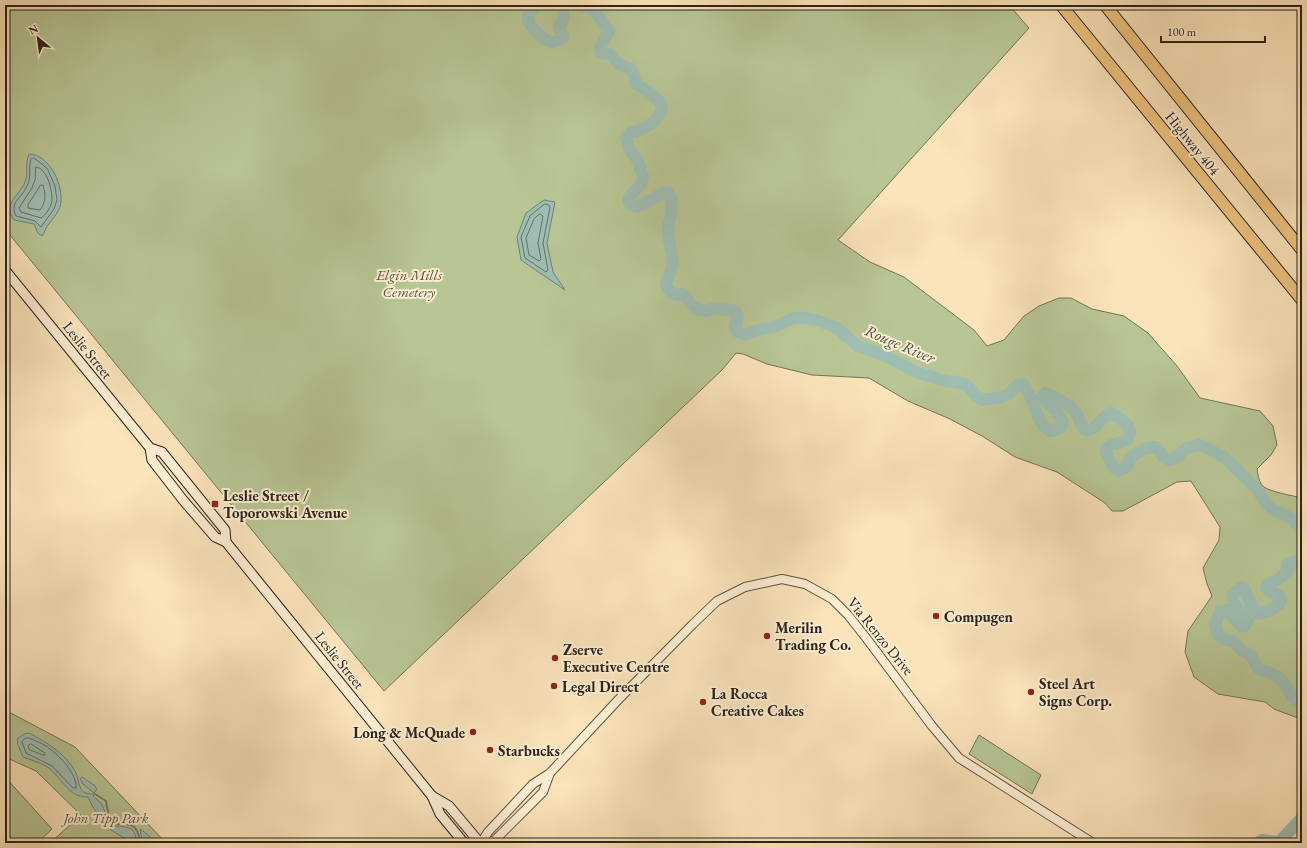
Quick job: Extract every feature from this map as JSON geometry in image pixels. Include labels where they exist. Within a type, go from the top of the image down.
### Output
[{"type":"highway","name":"Highway 404","points":[[1061,5],[1302,300]]},
{"type":"highway","name":"Highway 404","points":[[1105,5],[1302,250]]},
{"type":"main road","name":"Leslie Street","points":[[5,270],[150,448],[152,460],[183,500],[215,537],[226,542],[432,796],[440,814],[464,843]]},
{"type":"main road","name":"Leslie Street","points":[[150,448],[162,452],[225,530],[226,542]]},
{"type":"main road","name":"Leslie Street","points":[[432,796],[449,806],[482,843]]},
{"type":"street","name":"Via Renzo Drive","points":[[482,843],[488,832],[534,784],[550,773],[636,682],[693,624],[717,602],[745,587],[782,579],[805,584],[832,599],[852,621],[959,758],[1093,843]]},
{"type":"street","name":"Via Renzo Drive","points":[[482,843],[495,840],[543,792],[550,773]]},
{"type":"green space","name":"Elgin Mills Cemetery","points":[[5,5],[1009,5],[1029,28],[838,240],[870,262],[904,277],[974,330],[987,346],[1004,340],[1024,316],[1039,306],[1059,298],[1071,298],[1092,309],[1124,316],[1148,333],[1177,366],[1200,398],[1260,411],[1273,426],[1277,445],[1271,455],[1257,469],[1260,481],[1267,489],[1302,498],[1302,718],[1274,709],[1265,702],[1218,694],[1194,677],[1185,652],[1188,631],[1212,596],[1203,568],[1219,540],[1220,527],[1191,481],[1177,482],[1123,511],[1112,511],[1105,503],[1057,472],[1015,457],[982,436],[950,419],[908,401],[869,378],[812,375],[767,364],[743,354],[736,353],[722,370],[384,691],[5,229]]},
{"type":"green space","name":"John Tipp Park","points":[[5,710],[75,747],[166,843],[50,843],[81,815],[36,771],[5,757]]},
{"type":"green space","points":[[979,735],[1041,775],[1032,794],[969,754]]},
{"type":"green space","points":[[5,777],[52,829],[37,843],[5,843]]},
{"type":"water","points":[[29,154],[43,159],[48,164],[57,178],[61,194],[60,208],[47,226],[42,236],[38,233],[34,224],[14,220],[10,208],[11,203],[24,185]]},
{"type":"water","points":[[544,200],[555,202],[547,243],[553,272],[565,290],[521,260],[517,237],[526,213]]},
{"type":"water","points":[[29,733],[49,744],[66,759],[77,775],[82,791],[95,794],[93,796],[102,804],[107,818],[113,826],[121,826],[132,829],[137,843],[133,843],[108,828],[94,809],[88,797],[81,796],[70,791],[49,768],[23,757],[17,739],[24,734]]},
{"type":"water","points":[[82,777],[94,785],[97,789],[94,793],[83,784],[80,779]]},
{"type":"water","points":[[140,829],[155,843],[145,843],[142,840]]},
{"type":"waterway","name":"Rouge River","points":[[536,5],[529,14],[528,21],[543,38],[551,42],[556,42],[563,38],[559,27],[564,18],[563,10],[567,5]]},
{"type":"waterway","name":"Rouge River","points":[[579,5],[593,9],[609,31],[601,44],[601,53],[610,54],[620,65],[630,68],[634,75],[636,84],[649,92],[662,104],[662,108],[656,120],[645,127],[630,133],[626,138],[630,151],[637,159],[643,177],[641,184],[628,200],[631,205],[637,207],[665,192],[668,192],[670,196],[672,205],[668,234],[673,263],[666,285],[673,294],[683,294],[692,305],[699,310],[707,311],[714,308],[735,311],[738,316],[735,327],[738,332],[745,335],[758,330],[777,326],[793,318],[806,318],[819,321],[837,328],[858,346],[886,356],[916,372],[942,380],[967,385],[976,396],[982,400],[1002,397],[1009,394],[1017,385],[1024,385],[1032,400],[1039,420],[1049,431],[1057,430],[1062,426],[1063,422],[1056,411],[1042,397],[1045,393],[1067,404],[1077,414],[1082,427],[1086,430],[1092,429],[1104,417],[1111,413],[1124,421],[1130,429],[1129,437],[1124,441],[1109,446],[1105,451],[1114,468],[1119,471],[1127,467],[1130,458],[1148,448],[1155,447],[1163,457],[1169,460],[1180,456],[1181,452],[1187,448],[1199,445],[1203,446],[1224,457],[1258,490],[1262,498],[1270,507],[1275,511],[1291,518],[1302,530]]},
{"type":"waterway","name":"Rouge River","points":[[1302,567],[1294,561],[1287,565],[1288,571],[1277,580],[1268,584],[1266,587],[1268,590],[1279,595],[1281,598],[1281,602],[1270,611],[1259,614],[1250,603],[1245,589],[1242,587],[1233,593],[1233,601],[1248,621],[1245,626],[1241,626],[1226,610],[1220,611],[1215,625],[1218,635],[1226,640],[1233,641],[1242,651],[1251,655],[1258,669],[1277,676],[1285,684],[1294,699],[1302,703]]},
{"type":"waterway","points":[[95,794],[106,801],[107,810],[111,821],[117,824],[133,826],[137,831],[141,843]]},
{"type":"waterway","name":"Rouge River","points":[[1258,843],[1262,840],[1276,842],[1280,841],[1302,818]]},
{"type":"place","name":"Leslie Street / Toporowski Avenue","points":[[215,504]]},
{"type":"place","name":"Compugen","points":[[936,616]]},
{"type":"place","name":"Merilin Trading Co.","points":[[767,636]]},
{"type":"place","name":"Zserve Executive Centre","points":[[555,658]]},
{"type":"place","name":"Legal Direct","points":[[554,686]]},
{"type":"place","name":"Steel Art Signs Corp.","points":[[1031,692]]},
{"type":"place","name":"La Rocca Creative Cakes","points":[[703,702]]},
{"type":"place","name":"Long & McQuade","points":[[473,732]]},
{"type":"place","name":"Starbucks","points":[[490,750]]}]
